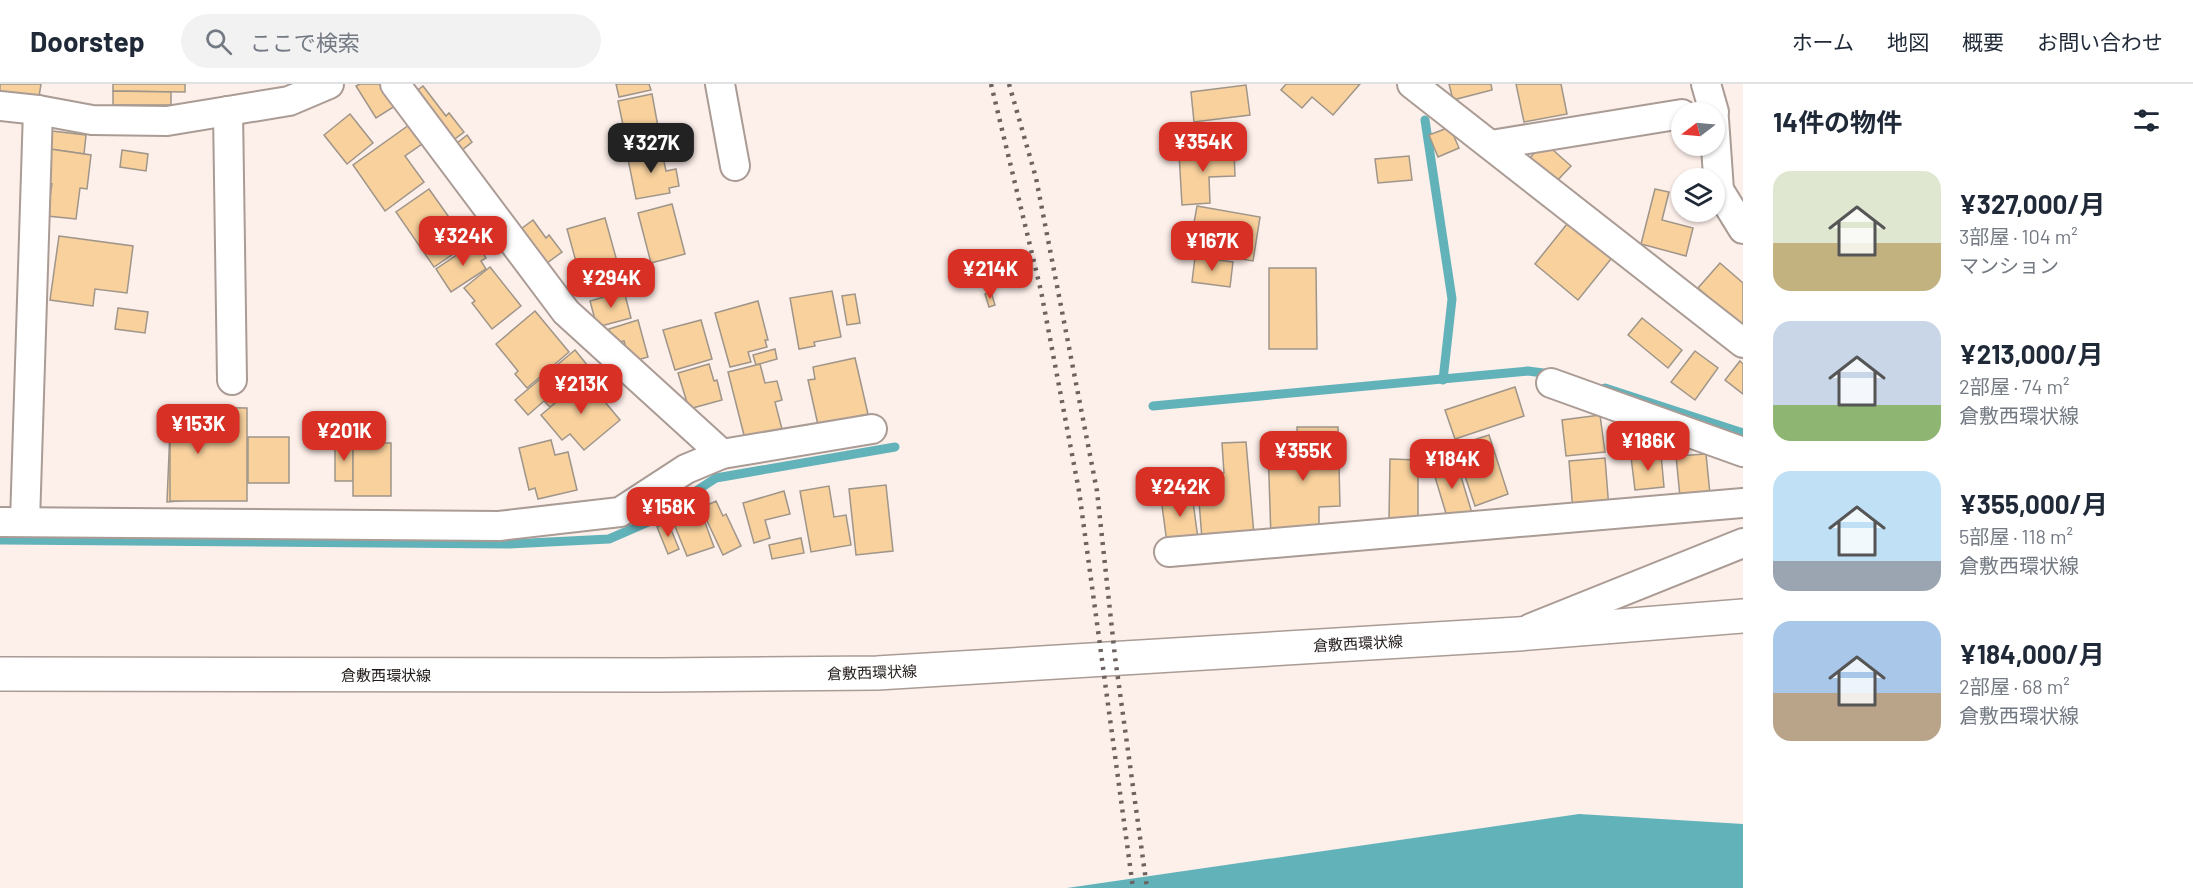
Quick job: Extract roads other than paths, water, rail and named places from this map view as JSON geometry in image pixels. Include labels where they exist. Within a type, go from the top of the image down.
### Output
[{"type":"main road","name":"倉敷西環状線","points":[[0,674],[877,673],[1518,634],[1743,616]]},
{"type":"street","points":[[0,106],[92,120],[167,121],[289,101],[329,84]]},
{"type":"street","points":[[395,84],[566,312],[722,454]]},
{"type":"street","points":[[720,84],[735,166]]},
{"type":"street","points":[[1412,84],[1743,343]]},
{"type":"street","points":[[38,110],[12,522],[498,526],[620,512],[686,469],[722,454],[872,429]]},
{"type":"street","points":[[228,111],[232,380]]},
{"type":"street","points":[[1491,145],[1671,116]]},
{"type":"street","points":[[1714,156],[1719,190],[1743,229]]},
{"type":"street","points":[[1551,383],[1743,452]]},
{"type":"street","points":[[1169,552],[1743,503]]},
{"type":"street","points":[[1518,634],[1743,543]]},
{"type":"water","points":[[1579,814],[1743,824],[1743,888],[1067,888]]},
{"type":"waterway","points":[[1425,120],[1452,299],[1443,380]]},
{"type":"waterway","points":[[1153,406],[1528,371],[1551,374]]},
{"type":"waterway","points":[[1605,388],[1743,433]]},
{"type":"waterway","points":[[0,540],[509,544],[609,539],[648,522],[716,478],[895,447]]},
{"type":"railway","points":[[991,84],[1041,291],[1079,491],[1133,888]]},
{"type":"railway","points":[[1009,84],[1036,178],[1097,491],[1115,657],[1147,888]]}]
